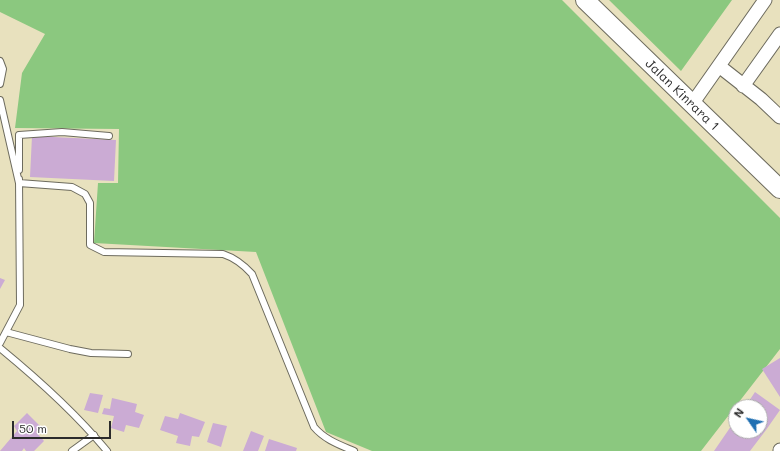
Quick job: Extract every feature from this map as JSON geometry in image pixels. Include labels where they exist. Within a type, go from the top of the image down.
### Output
[{"type":"street","name":"Jalan Kinrara 1","points":[[585,0],[780,189]]},
{"type":"street","points":[[692,104],[766,0]]},
{"type":"street","points":[[743,86],[780,34]]},
{"type":"street","points":[[719,66],[780,116]]},
{"type":"lane","points":[[0,61],[2,69],[0,84]]},
{"type":"lane","points":[[0,100],[19,183]]},
{"type":"lane","points":[[0,343],[20,304],[19,134],[62,132],[110,136]]},
{"type":"lane","points":[[19,183],[72,187],[85,194],[90,203],[90,245],[104,252],[223,254],[235,258],[243,264],[252,274],[314,427],[320,434],[354,451]]},
{"type":"lane","points":[[6,332],[84,351],[128,354]]},
{"type":"lane","points":[[0,348],[40,381],[94,435],[107,451]]},
{"type":"lane","points":[[72,451],[94,435]]},
{"type":"green space","points":[[0,0],[562,0],[780,218],[780,349],[741,399],[728,399],[728,416],[701,451],[372,451],[326,432],[256,252],[94,243],[98,183],[118,183],[119,129],[15,128],[22,73],[45,34],[0,12]]},
{"type":"green space","points":[[609,0],[732,0],[681,71]]},
{"type":"building","points":[[32,136],[116,140],[114,181],[30,177]]},
{"type":"building","points":[[0,278],[5,280],[0,289]]},
{"type":"building","points":[[780,358],[780,397],[762,369]]},
{"type":"building","points":[[755,392],[765,399],[750,399]]},
{"type":"building","points":[[90,393],[103,395],[98,413],[84,410]]},
{"type":"building","points":[[112,398],[137,404],[135,412],[144,415],[139,428],[126,425],[124,432],[111,428],[114,416],[102,414],[104,408],[110,409]]},
{"type":"building","points":[[768,401],[780,410],[768,427]]},
{"type":"building","points":[[27,413],[41,427],[36,432],[44,441],[34,451],[26,451],[24,448],[22,451],[0,451],[17,431],[14,426]]},
{"type":"building","points":[[180,413],[205,422],[199,437],[192,436],[190,446],[176,443],[178,436],[160,430],[165,416],[178,419]]},
{"type":"building","points":[[213,423],[227,426],[221,447],[207,442]]},
{"type":"building","points":[[251,431],[264,436],[258,451],[243,451]]},
{"type":"building","points":[[728,431],[728,439],[759,439],[750,451],[714,451]]},
{"type":"building","points":[[269,439],[297,448],[296,451],[265,451]]}]
